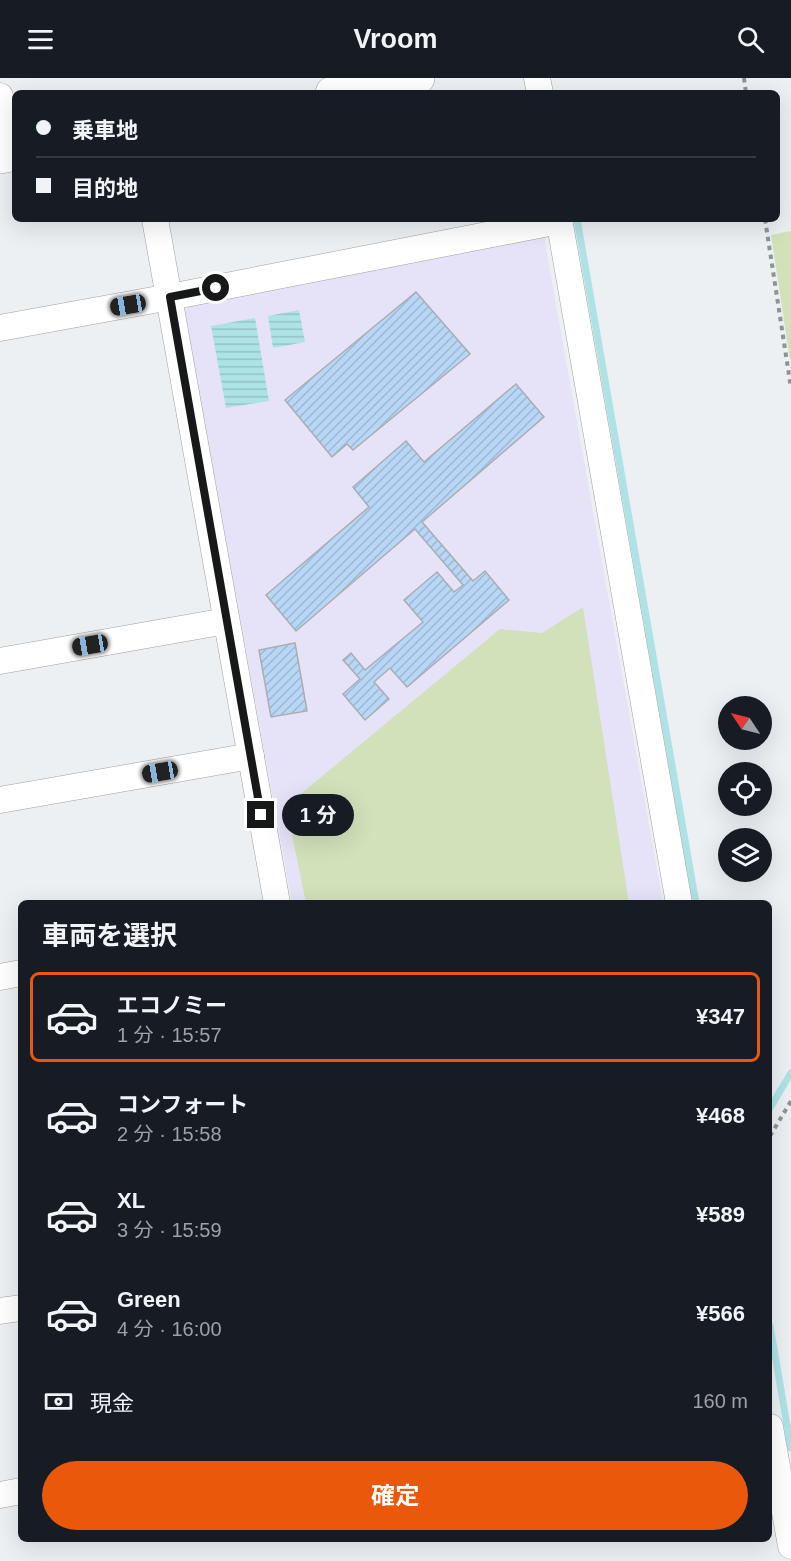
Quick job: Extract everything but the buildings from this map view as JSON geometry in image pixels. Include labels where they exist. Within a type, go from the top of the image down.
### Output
[{"type":"street","points":[[349,90],[418,78]]},
{"type":"street","points":[[0,96],[8,156]]},
{"type":"street","points":[[156,222],[276,900]]},
{"type":"street","points":[[0,328],[549,222]]},
{"type":"street","points":[[559,222],[678,900]]},
{"type":"street","points":[[0,661],[226,621]]},
{"type":"street","points":[[0,800],[251,756]]},
{"type":"street","points":[[0,977],[18,974]]},
{"type":"street","points":[[0,1311],[18,1308]]},
{"type":"street","points":[[772,1438],[791,1546]]},
{"type":"street","points":[[0,1495],[18,1492]]},
{"type":"path","points":[[765,222],[791,388]]},
{"type":"path","points":[[772,1133],[791,1101]]},
{"type":"shaded area","points":[[544,237],[662,900],[291,900],[184,312],[191,302]]},
{"type":"green space","points":[[791,231],[791,359],[790,360],[771,235]]},
{"type":"green space","points":[[583,607],[629,900],[305,900],[286,806],[500,629],[542,633]]},
{"type":"water","points":[[299,310],[305,342],[273,348],[268,316]]},
{"type":"water","points":[[255,318],[269,401],[226,408],[211,326]]},
{"type":"waterway","points":[[578,222],[695,900]]},
{"type":"waterway","points":[[772,1105],[791,1073]]},
{"type":"waterway","points":[[772,1338],[791,1448]]},
{"type":"route","points":[[216,288],[170,297],[261,815]]}]
